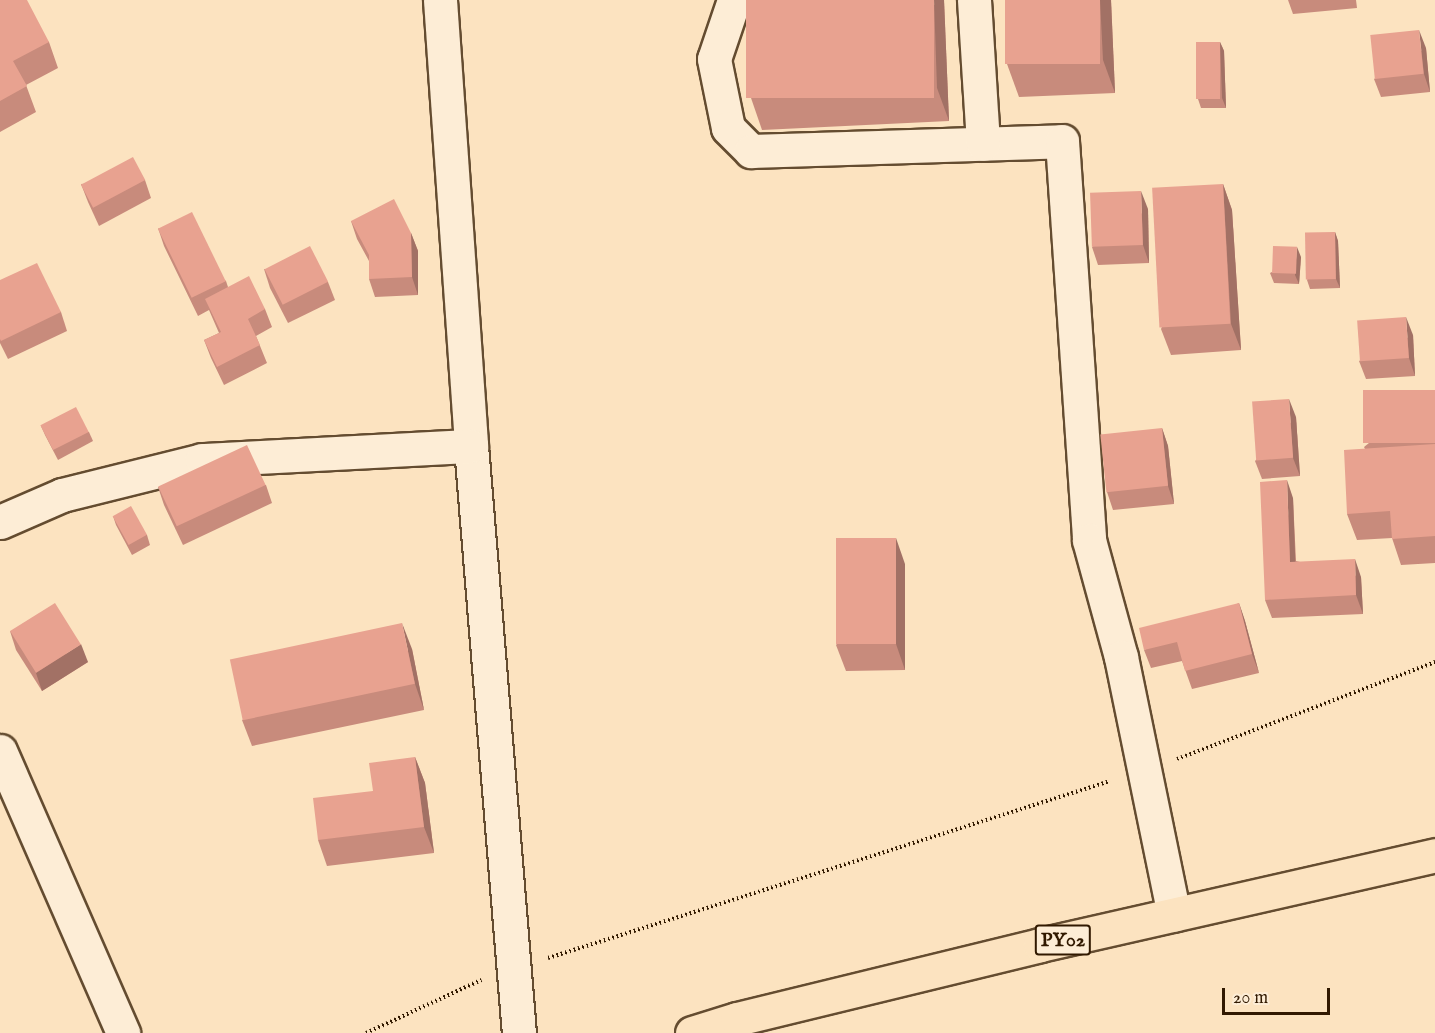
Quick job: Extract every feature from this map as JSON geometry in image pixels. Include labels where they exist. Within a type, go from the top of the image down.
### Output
[{"type":"main road","name":"PY02","points":[[692,1033],[737,1019],[1435,855]]},
{"type":"street","points":[[440,0],[471,446],[519,1033]]},
{"type":"street","points":[[734,0],[714,59],[728,128],[752,151],[1062,141],[1089,540],[1121,657],[1174,915]]},
{"type":"street","points":[[974,0],[983,144]]},
{"type":"street","points":[[0,522],[62,495],[202,459],[471,446]]},
{"type":"street","points":[[0,751],[123,1033]]},
{"type":"path","points":[[366,1033],[491,976],[514,968],[1144,771],[1435,662]]},
{"type":"building","points":[[0,0],[27,0],[49,42],[13,61],[27,86],[0,101]]},
{"type":"building","points":[[746,0],[934,0],[934,98],[746,98]]},
{"type":"building","points":[[1005,0],[1100,0],[1100,64],[1005,64]]},
{"type":"building","points":[[1419,30],[1424,74],[1375,79],[1370,35]]},
{"type":"building","points":[[1196,42],[1220,42],[1220,99],[1196,99]]},
{"type":"building","points":[[133,157],[145,180],[93,208],[81,185]]},
{"type":"building","points":[[1223,184],[1230,324],[1159,328],[1152,188]]},
{"type":"building","points":[[1141,191],[1143,245],[1092,247],[1090,193]]},
{"type":"building","points":[[394,199],[411,233],[412,277],[369,279],[369,255],[351,221]]},
{"type":"building","points":[[192,212],[226,281],[192,298],[158,229]]},
{"type":"building","points":[[1335,232],[1336,279],[1306,280],[1305,233]]},
{"type":"building","points":[[310,246],[328,282],[283,305],[265,269]]},
{"type":"building","points":[[1273,246],[1297,247],[1296,274],[1272,273]]},
{"type":"building","points":[[37,263],[61,312],[1,341],[0,280]]},
{"type":"building","points":[[249,276],[265,309],[248,319],[260,345],[217,367],[204,340],[221,332],[205,299]]},
{"type":"building","points":[[1406,317],[1409,358],[1360,361],[1357,320]]},
{"type":"building","points":[[1363,390],[1435,390],[1435,443],[1363,443]]},
{"type":"building","points":[[1289,399],[1293,458],[1256,460],[1252,402]]},
{"type":"building","points":[[76,407],[89,432],[53,450],[40,425]]},
{"type":"building","points":[[1162,428],[1168,486],[1106,492],[1100,434]]},
{"type":"building","points":[[1435,444],[1435,536],[1392,539],[1390,511],[1347,514],[1344,450]]},
{"type":"building","points":[[247,445],[266,485],[177,526],[158,486]]},
{"type":"building","points":[[1287,480],[1290,562],[1355,559],[1356,595],[1265,600],[1260,482]]},
{"type":"building","points":[[131,506],[147,535],[129,545],[113,516]]},
{"type":"building","points":[[836,538],[896,538],[896,644],[836,644]]},
{"type":"building","points":[[55,603],[81,645],[36,673],[10,631]]},
{"type":"building","points":[[1239,603],[1252,654],[1185,671],[1177,642],[1144,650],[1139,628]]},
{"type":"building","points":[[402,623],[415,684],[243,720],[230,660]]},
{"type":"building","points":[[415,757],[424,827],[318,840],[313,798],[373,791],[369,763]]}]
